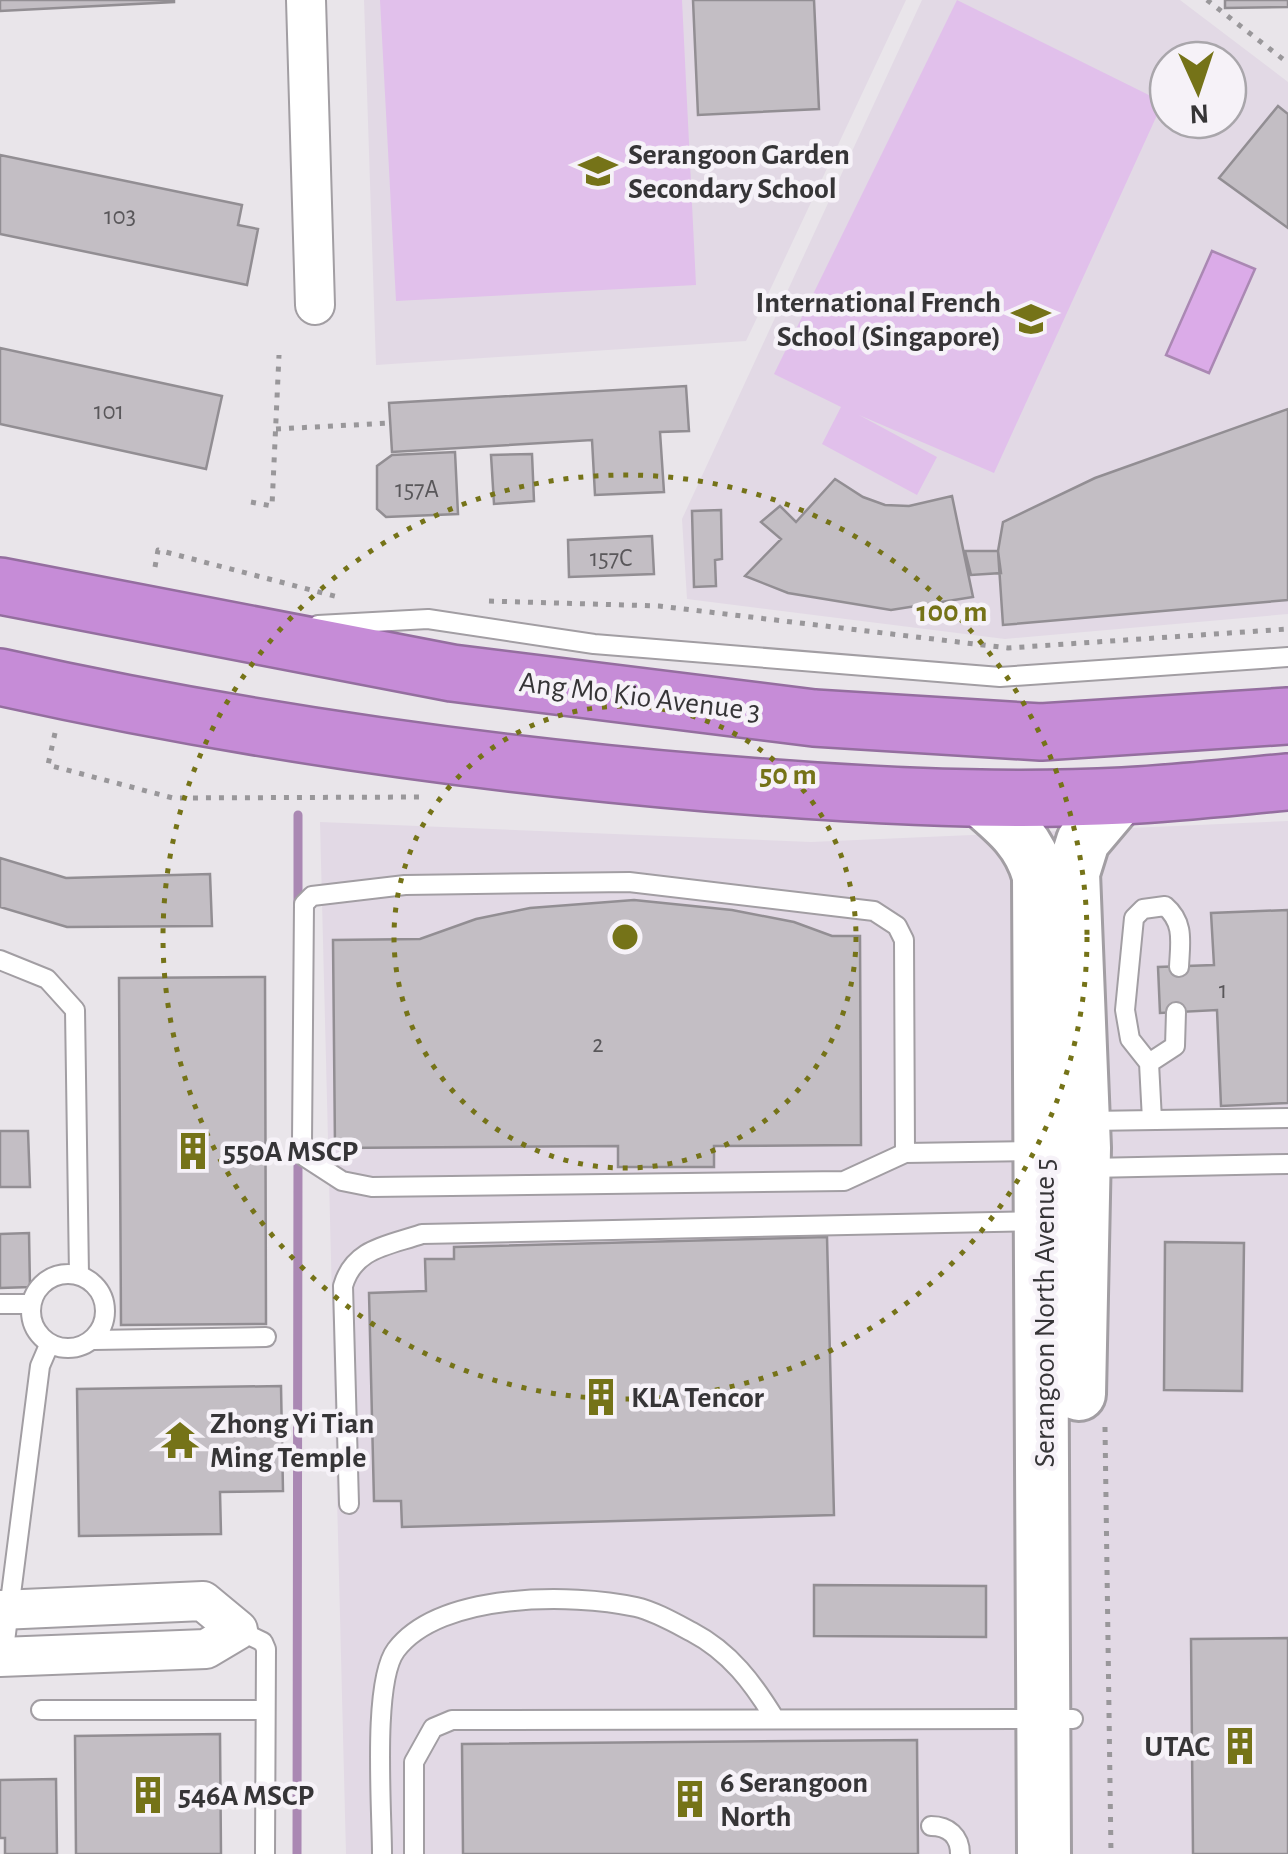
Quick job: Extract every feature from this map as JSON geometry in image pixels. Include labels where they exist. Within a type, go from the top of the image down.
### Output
[{"type":"highway","name":"Ang Mo Kio Avenue 3","points":[[0,586],[452,672],[814,718],[1041,732],[1288,716]]},
{"type":"highway","points":[[0,677],[432,757],[796,790],[1121,796],[1288,782]]},
{"type":"street","points":[[306,0],[315,305]]},
{"type":"street","name":"Serangoon North Avenue 5","points":[[977,796],[1019,833],[1032,850],[1040,876],[1068,1142]]},
{"type":"street","name":"Serangoon North Avenue 5","points":[[1044,1854],[1058,1719],[1073,873],[1083,840],[1121,796]]},
{"type":"street","points":[[1,1657],[206,1650],[238,1630],[203,1602],[4,1610]]},
{"type":"street","points":[[145,1603],[148,1652]]},
{"type":"street","name":"Serangoon North Avenue 5","points":[[1058,1719],[1076,1854]]},
{"type":"lane","points":[[228,631],[428,618],[594,644],[1000,677],[1288,657]]},
{"type":"lane","points":[[905,1153],[904,940],[898,926],[874,912],[630,882],[405,885],[312,896],[304,904],[302,1142],[305,1157],[342,1181],[372,1187],[844,1181],[905,1153],[1068,1142],[1288,1164]]},
{"type":"lane","points":[[1152,1120],[1149,1063],[1130,1039],[1125,1010],[1134,918],[1143,909],[1165,906],[1174,914],[1181,928],[1178,966]]},
{"type":"lane","points":[[0,960],[47,979],[75,1010],[80,1276]]},
{"type":"lane","points":[[1149,1063],[1174,1046],[1176,1012]]},
{"type":"lane","points":[[1068,1142],[1152,1120],[1288,1118]]},
{"type":"lane","points":[[349,1504],[343,1286],[349,1266],[360,1254],[422,1234],[1064,1221]]},
{"type":"lane","points":[[94,1340],[106,1311],[103,1296],[80,1276],[49,1278],[30,1304],[37,1334],[49,1344],[80,1348],[94,1340],[266,1337]]},
{"type":"lane","points":[[0,1304],[30,1304]]},
{"type":"lane","points":[[1,1657],[4,1610],[40,1366],[49,1344]]},
{"type":"lane","points":[[382,1854],[382,1684],[396,1650],[430,1623],[471,1605],[524,1600],[638,1607],[696,1634],[746,1672],[775,1719]]},
{"type":"lane","points":[[238,1630],[265,1645],[264,1854]]},
{"type":"lane","points":[[42,1710],[266,1710]]},
{"type":"lane","points":[[414,1854],[414,1762],[433,1728],[452,1720],[1058,1719]]},
{"type":"lane","points":[[931,1826],[944,1826],[953,1833],[960,1854]]},
{"type":"path","points":[[1207,0],[1288,63]]},
{"type":"path","points":[[251,502],[272,506],[280,355]]},
{"type":"path","points":[[276,429],[390,423]]},
{"type":"path","points":[[154,568],[158,550],[338,597],[356,598]]},
{"type":"path","points":[[470,601],[659,606],[1008,648],[1288,629]]},
{"type":"shaded area","name":"Serangoon Garden Secondary School","points":[[364,0],[906,0],[746,341],[376,365]]},
{"type":"shaded area","points":[[380,0],[682,0],[696,285],[396,301]]},
{"type":"shaded area","name":"International French School (Singapore)","points":[[922,0],[1180,0],[1233,40],[1148,40],[1148,140],[1248,140],[1248,52],[1288,82],[1288,614],[1005,639],[687,599],[682,519]]},
{"type":"shaded area","points":[[957,0],[1148,95],[1148,135],[994,473],[859,415],[937,457],[917,495],[822,444],[841,407],[774,374]]},
{"type":"shaded area","points":[[1212,251],[1255,269],[1209,373],[1166,355]]},
{"type":"shaded area","points":[[1288,821],[1288,1854],[346,1854],[320,822],[811,842]]},
{"type":"building","points":[[0,0],[174,0],[174,2],[0,11]]},
{"type":"building","points":[[693,0],[814,0],[819,109],[698,115]]},
{"type":"building","points":[[1225,0],[1288,0],[1288,7],[1225,8]]},
{"type":"building","points":[[1278,106],[1288,114],[1288,228],[1219,178]]},
{"type":"building","points":[[0,155],[242,205],[238,225],[258,229],[247,285],[0,234]]},
{"type":"building","points":[[0,348],[222,396],[206,469],[0,424]]},
{"type":"building","points":[[686,386],[689,431],[660,432],[664,492],[595,495],[592,440],[392,452],[389,403]]},
{"type":"building","points":[[1288,409],[1288,600],[1003,625],[998,551],[1003,522],[1095,478]]},
{"type":"building","points":[[455,452],[458,514],[386,517],[377,509],[377,466],[392,455]]},
{"type":"building","points":[[532,454],[534,501],[494,504],[491,455]]},
{"type":"building","points":[[835,479],[863,497],[885,505],[909,506],[952,496],[973,597],[891,610],[788,593],[745,576],[781,539],[761,522],[780,506],[796,522]]},
{"type":"building","points":[[721,510],[722,559],[715,560],[716,586],[694,587],[692,511]]},
{"type":"building","points":[[652,536],[654,574],[569,577],[568,540]]},
{"type":"building","points":[[965,551],[998,551],[1001,573],[971,575]]},
{"type":"building","points":[[0,858],[66,878],[210,874],[212,926],[67,927],[0,907]]},
{"type":"building","points":[[634,900],[732,910],[794,922],[832,936],[860,936],[861,1145],[714,1146],[714,1167],[618,1167],[618,1146],[335,1148],[333,940],[420,939],[476,919],[530,908]]},
{"type":"building","points":[[1288,910],[1288,1103],[1221,1106],[1217,1010],[1160,1013],[1158,967],[1214,965],[1211,913]]},
{"type":"building","name":"550A MSCP","points":[[265,977],[266,1324],[121,1325],[119,978]]},
{"type":"building","points":[[0,1131],[28,1131],[30,1187],[0,1187]]},
{"type":"building","points":[[29,1233],[30,1287],[0,1288],[0,1234]]},
{"type":"building","name":"KLA Tencor","points":[[827,1237],[834,1515],[402,1527],[401,1501],[374,1501],[369,1293],[426,1291],[425,1259],[454,1259],[454,1247]]},
{"type":"building","points":[[1165,1242],[1244,1243],[1242,1391],[1164,1390]]},
{"type":"building","name":"Zhong Yi Tian Ming Temple","points":[[281,1386],[283,1491],[220,1492],[221,1534],[79,1536],[77,1389]]},
{"type":"building","points":[[814,1585],[986,1586],[986,1637],[814,1636]]},
{"type":"building","name":"UTAC","points":[[1288,1638],[1288,1854],[1193,1854],[1191,1639]]},
{"type":"building","name":"546A MSCP","points":[[220,1734],[221,1854],[76,1854],[75,1736]]},
{"type":"building","name":"6 Serangoon North","points":[[917,1740],[918,1854],[463,1854],[462,1744]]},
{"type":"building","points":[[56,1779],[57,1854],[5,1854],[5,1838],[0,1838],[0,1780]]},
{"type":"waterway","points":[[298,815],[298,907]]},
{"type":"waterway","points":[[297,1854],[298,1152]]},
{"type":"place","name":"Serangoon Garden Secondary School","points":[[598,171]]},
{"type":"place","name":"International French School (Singapore)","points":[[1031,319]]},
{"type":"place","name":"550A MSCP","points":[[193,1151]]},
{"type":"place","name":"KLA Tencor","points":[[601,1397]]},
{"type":"place","name":"Zhong Yi Tian Ming Temple","points":[[180,1440]]},
{"type":"place","name":"UTAC","points":[[1240,1746]]},
{"type":"place","name":"546A MSCP","points":[[148,1795]]},
{"type":"place","name":"6 Serangoon North","points":[[690,1799]]}]
